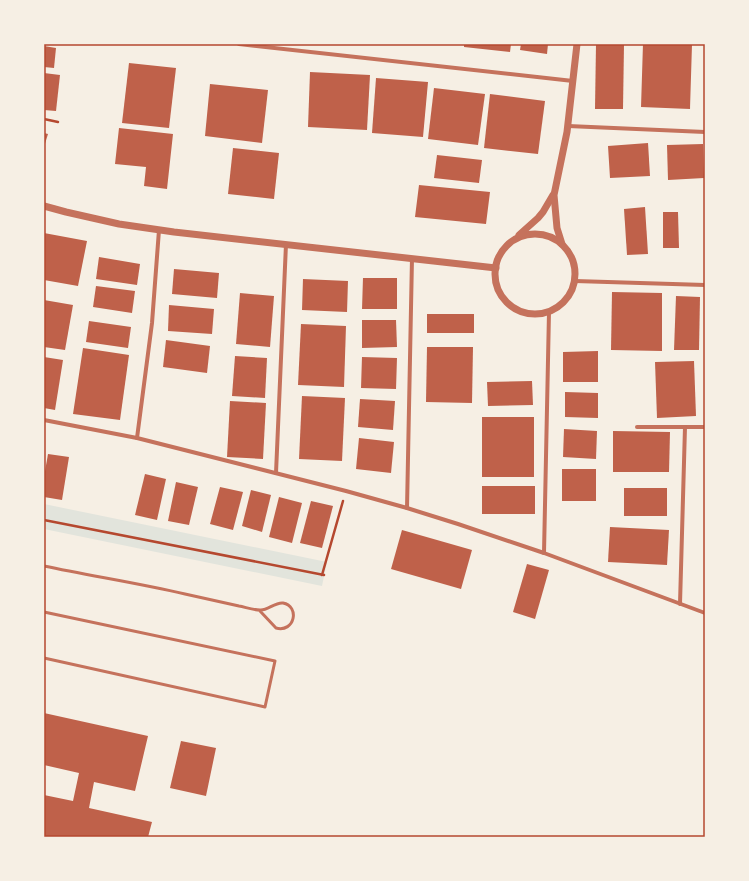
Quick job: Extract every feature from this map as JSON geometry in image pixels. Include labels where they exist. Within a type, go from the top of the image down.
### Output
[{"type":"street","points":[[239,44],[573,81]]},
{"type":"street","points":[[562,244],[557,228],[554,195],[568,126],[577,44]]},
{"type":"street","points":[[568,126],[705,132]]},
{"type":"street","points":[[515,239],[527,234],[539,234],[552,237],[562,244],[571,254],[575,267],[575,281],[572,291],[566,300],[549,312],[535,314],[522,312],[510,305],[501,295],[496,282],[496,268],[499,257],[506,247],[538,218],[554,195]]},
{"type":"street","points":[[44,206],[119,224],[159,230],[496,268]]},
{"type":"street","points":[[138,438],[152,323],[159,230]]},
{"type":"street","points":[[276,473],[286,244]]},
{"type":"street","points":[[407,508],[412,258]]},
{"type":"street","points":[[575,281],[705,285]]},
{"type":"street","points":[[544,553],[549,312]]},
{"type":"street","points":[[44,420],[138,438],[407,508],[544,553],[705,613]]},
{"type":"street","points":[[637,426],[705,427]]},
{"type":"street","points":[[680,604],[685,427]]},
{"type":"lane","points":[[44,566],[157,588],[260,611],[276,628],[283,629],[292,621],[293,612],[285,604],[280,603],[260,611]]},
{"type":"lane","points":[[44,612],[275,661],[265,707],[44,658]]},
{"type":"path","points":[[44,119],[58,122]]},
{"type":"path","points":[[44,520],[323,575],[346,491]]},
{"type":"shaded area","points":[[44,504],[327,562],[322,586],[44,529]]},
{"type":"building","points":[[464,44],[511,44],[510,52],[464,47]]},
{"type":"building","points":[[521,44],[548,44],[547,54],[520,50]]},
{"type":"building","points":[[596,44],[624,44],[623,109],[595,109]]},
{"type":"building","points":[[643,44],[692,44],[690,109],[641,107]]},
{"type":"building","points":[[44,46],[56,48],[54,68],[44,67]]},
{"type":"building","points":[[129,63],[176,68],[169,128],[122,123]]},
{"type":"building","points":[[310,72],[370,75],[367,130],[308,127]]},
{"type":"building","points":[[44,73],[60,75],[56,111],[44,110]]},
{"type":"building","points":[[376,78],[428,82],[423,137],[372,133]]},
{"type":"building","points":[[210,84],[268,90],[262,143],[205,136]]},
{"type":"building","points":[[434,88],[485,94],[478,145],[428,139]]},
{"type":"building","points":[[490,94],[545,101],[538,154],[484,148]]},
{"type":"building","points":[[119,128],[173,134],[167,189],[144,186],[146,167],[115,164]]},
{"type":"building","points":[[44,133],[48,134],[44,147]]},
{"type":"building","points":[[648,143],[650,176],[610,178],[608,146]]},
{"type":"building","points":[[703,144],[704,178],[668,180],[667,145]]},
{"type":"building","points":[[233,148],[279,153],[274,199],[228,194]]},
{"type":"building","points":[[437,155],[482,160],[479,183],[434,178]]},
{"type":"building","points":[[419,185],[490,192],[486,224],[415,217]]},
{"type":"building","points":[[645,207],[648,254],[627,255],[624,209]]},
{"type":"building","points":[[663,212],[678,212],[679,248],[663,248]]},
{"type":"building","points":[[44,233],[87,241],[78,286],[44,280]]},
{"type":"building","points":[[99,257],[140,264],[137,285],[96,279]]},
{"type":"building","points":[[174,269],[219,273],[217,298],[172,294]]},
{"type":"building","points":[[363,278],[397,278],[397,309],[362,309]]},
{"type":"building","points":[[303,279],[348,281],[347,312],[302,310]]},
{"type":"building","points":[[96,286],[135,291],[132,313],[93,307]]},
{"type":"building","points":[[612,292],[662,293],[662,351],[611,350]]},
{"type":"building","points":[[240,293],[274,296],[270,347],[236,344]]},
{"type":"building","points":[[676,296],[700,297],[699,350],[674,350]]},
{"type":"building","points":[[44,300],[73,305],[65,350],[44,347]]},
{"type":"building","points":[[169,305],[214,309],[212,334],[168,331]]},
{"type":"building","points":[[427,314],[474,314],[474,333],[427,333]]},
{"type":"building","points":[[362,320],[396,320],[397,347],[362,348]]},
{"type":"building","points":[[89,321],[131,327],[128,348],[86,342]]},
{"type":"building","points":[[301,324],[346,326],[344,387],[298,385]]},
{"type":"building","points":[[166,340],[210,346],[207,373],[163,367]]},
{"type":"building","points":[[427,347],[473,347],[472,403],[426,402]]},
{"type":"building","points":[[83,348],[129,355],[120,420],[73,414]]},
{"type":"building","points":[[598,351],[598,382],[563,382],[563,352]]},
{"type":"building","points":[[235,356],[267,358],[265,398],[232,396]]},
{"type":"building","points":[[44,357],[63,360],[55,410],[44,408]]},
{"type":"building","points":[[362,357],[397,358],[396,389],[361,388]]},
{"type":"building","points":[[694,361],[696,416],[657,418],[655,362]]},
{"type":"building","points":[[532,381],[533,405],[488,406],[487,382]]},
{"type":"building","points":[[565,392],[598,393],[598,418],[565,417]]},
{"type":"building","points":[[302,396],[345,398],[342,461],[299,459]]},
{"type":"building","points":[[360,399],[395,401],[393,430],[358,427]]},
{"type":"building","points":[[230,401],[266,403],[263,459],[227,457]]},
{"type":"building","points":[[482,417],[534,417],[534,477],[482,477]]},
{"type":"building","points":[[564,429],[597,431],[596,459],[563,457]]},
{"type":"building","points":[[613,431],[670,432],[669,472],[613,472]]},
{"type":"building","points":[[359,438],[394,442],[391,473],[356,469]]},
{"type":"building","points":[[48,454],[69,457],[62,500],[44,497],[44,477]]},
{"type":"building","points":[[562,469],[596,469],[596,501],[562,501]]},
{"type":"building","points":[[145,474],[166,479],[157,520],[135,515]]},
{"type":"building","points":[[176,482],[198,487],[189,525],[168,521]]},
{"type":"building","points":[[482,486],[535,486],[535,514],[482,514]]},
{"type":"building","points":[[220,487],[243,492],[233,530],[210,524]]},
{"type":"building","points":[[624,488],[667,488],[667,516],[624,516]]},
{"type":"building","points":[[251,490],[271,495],[262,532],[242,526]]},
{"type":"building","points":[[279,497],[302,503],[292,543],[269,537]]},
{"type":"building","points":[[311,501],[333,506],[322,548],[300,543]]},
{"type":"building","points":[[610,527],[669,530],[667,565],[608,562]]},
{"type":"building","points":[[402,530],[472,550],[461,589],[391,569]]},
{"type":"building","points":[[527,564],[549,570],[535,619],[513,612]]},
{"type":"building","points":[[44,713],[148,736],[135,791],[94,782],[89,808],[152,822],[148,837],[44,837],[44,795],[73,801],[79,773],[44,765]]},
{"type":"building","points":[[181,741],[216,748],[206,796],[170,788]]}]
